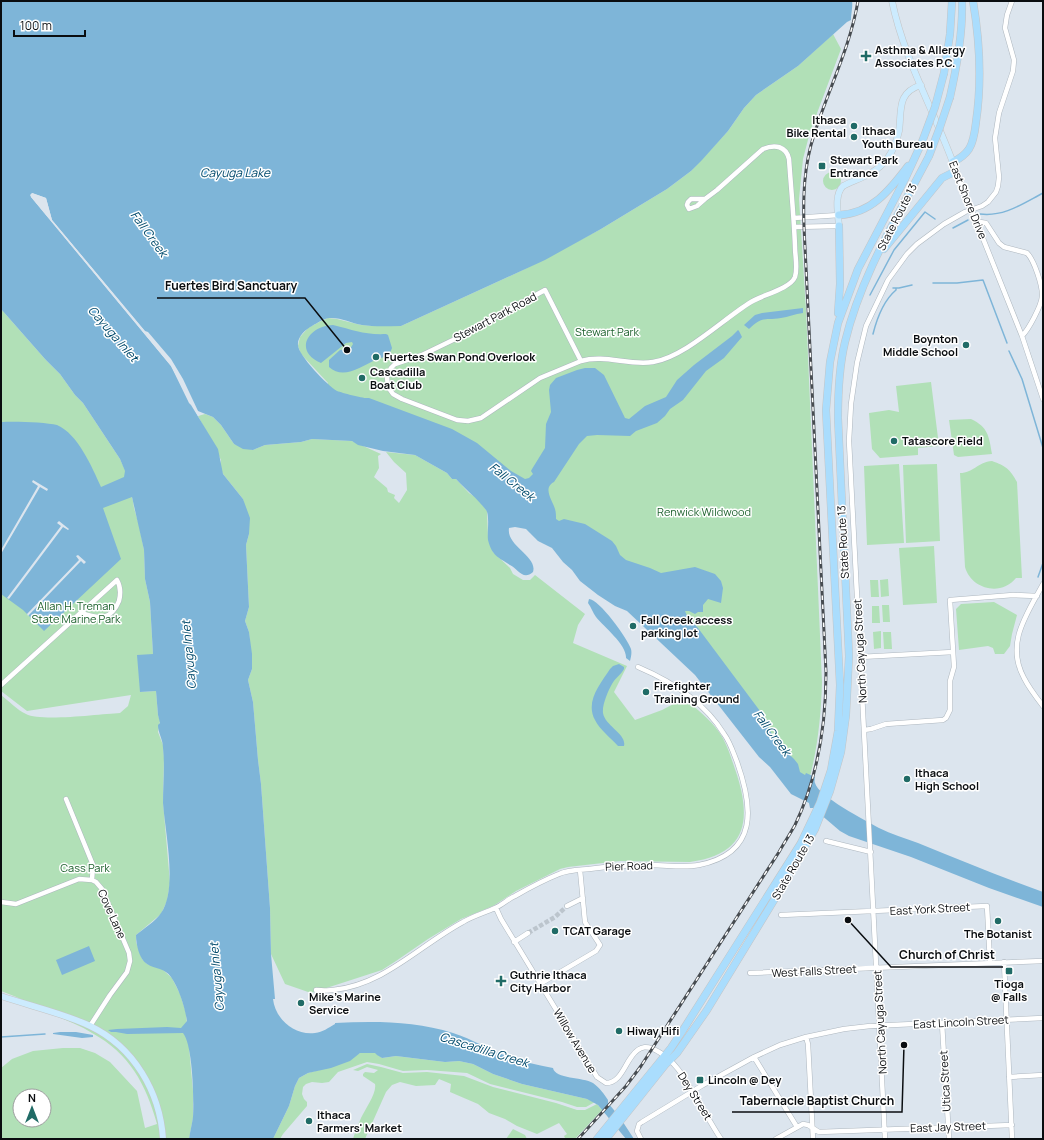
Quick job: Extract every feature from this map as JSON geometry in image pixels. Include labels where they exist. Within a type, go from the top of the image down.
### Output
[{"type":"highway","name":"State Route 13","points":[[668,1057],[726,962],[824,809],[832,776],[837,736],[840,685],[826,396],[830,362],[838,323],[858,269],[905,179],[922,142],[935,107],[944,73],[950,34],[952,1]]},
{"type":"highway","name":"State Route 13","points":[[832,776],[841,752],[845,726],[849,672],[838,441],[838,388],[843,354],[849,328],[862,289],[874,262],[929,156],[942,121],[950,97],[957,65],[960,45],[962,1]]},
{"type":"highway","points":[[953,162],[961,158],[970,148],[974,134],[978,106],[980,69],[977,25],[973,1]]},
{"type":"highway","points":[[838,216],[856,212],[878,200],[898,179],[917,153]]},
{"type":"highway","points":[[874,262],[942,178],[956,171]]},
{"type":"highway","points":[[838,323],[840,284],[839,226]]},
{"type":"highway","name":"State Route 13","points":[[668,1057],[679,1049],[711,1004],[779,892],[813,827]]},
{"type":"highway","points":[[601,1138],[668,1057]]},
{"type":"main road","name":"East Shore Drive","points":[[892,1],[898,26],[956,171]]},
{"type":"main road","points":[[839,226],[839,192],[843,186],[872,173],[887,160],[898,136],[900,113],[904,97],[909,91],[921,85]]},
{"type":"main road","points":[[1,996],[90,1026],[110,1038],[123,1050],[144,1075],[157,1105],[163,1139]]},
{"type":"street","name":"North Cayuga Street","points":[[885,1139],[870,822],[849,441],[852,392],[866,326],[888,280],[907,254],[923,239],[944,224],[965,212],[988,202],[996,192],[999,177],[995,138],[997,120],[1000,106],[1013,71],[1014,60],[1005,28],[1007,15],[1012,1]]},
{"type":"street","name":"Stewart Park Road","points":[[581,362],[545,290],[446,344],[422,355],[395,364],[389,372],[387,382],[390,391],[398,397],[456,420],[468,421],[481,418],[540,378],[581,362],[601,358],[646,363],[664,359],[703,337],[753,301],[787,286],[793,281],[796,271],[794,218],[789,159],[786,151],[781,147],[776,146],[770,146],[763,149],[705,199]]},
{"type":"street","name":"East Shore Drive","points":[[956,171],[1022,336],[1043,399]]},
{"type":"street","points":[[794,218],[838,216]]},
{"type":"street","points":[[977,223],[986,223],[999,243],[1004,247],[1027,252],[1033,261],[1041,288],[1042,297],[1027,330],[1022,336]]},
{"type":"street","points":[[794,227],[839,226]]},
{"type":"street","points":[[1,686],[117,580],[121,587],[120,597],[115,610],[112,613],[102,618],[92,617],[81,613]]},
{"type":"street","points":[[1043,584],[1019,629],[1016,645],[1019,668],[1028,685],[1043,706]]},
{"type":"street","points":[[864,730],[886,724],[943,720],[946,718],[950,710],[950,681],[954,667],[950,600],[1013,595],[1037,596]]},
{"type":"street","points":[[860,657],[953,652]]},
{"type":"street","name":"Pier Road","points":[[316,990],[333,990],[356,985],[384,974],[430,942],[464,921],[496,908],[514,896],[558,874],[622,865],[698,865],[716,860],[736,847],[741,841],[746,830],[748,807],[745,786],[725,734],[712,717],[685,694],[662,678],[638,667]]},
{"type":"street","name":"Cove Lane","points":[[66,799],[93,865],[94,869],[92,880],[100,885],[105,894],[129,953],[130,961],[127,972],[90,1026]]},
{"type":"street","points":[[826,841],[871,852]]},
{"type":"street","points":[[540,984],[596,951],[600,945],[585,922],[580,870]]},
{"type":"street","points":[[1,902],[16,904],[79,879],[92,880]]},
{"type":"street","points":[[567,906],[583,898]]},
{"type":"street","name":"East York Street","points":[[781,915],[987,906],[990,962]]},
{"type":"street","name":"Willow Avenue","points":[[496,908],[514,942],[594,1073],[601,1081],[606,1083],[616,1080],[631,1057],[640,1049],[652,1047],[668,1057]]},
{"type":"street","points":[[514,942],[528,933]]},
{"type":"street","name":"West Falls Street","points":[[750,973],[1043,961]]},
{"type":"street","points":[[1004,962],[1012,1139]]},
{"type":"street","name":"East Lincoln Street","points":[[641,1139],[637,1131],[639,1124],[642,1122],[754,1057],[780,1045],[806,1037],[844,1029],[880,1026],[1043,1018]]},
{"type":"street","name":"Utica Street","points":[[942,1023],[949,1139]]},
{"type":"street","points":[[806,1037],[808,1044],[813,1139]]},
{"type":"street","name":"Dey Street","points":[[668,1057],[679,1070],[721,1139]]},
{"type":"street","points":[[754,1057],[797,1127],[776,1139]]},
{"type":"street","points":[[1009,1077],[1043,1075]]},
{"type":"street","name":"East Jay Street","points":[[797,1127],[806,1124],[819,1132],[1012,1125]]},
{"type":"green space","points":[[833,34],[841,49],[810,132],[803,159],[799,199],[806,310],[822,682],[818,737],[806,791],[748,722],[509,493],[321,413],[328,383],[301,354],[298,346],[300,337],[308,328],[328,318],[361,325],[401,326],[523,270],[601,229],[667,189],[691,171],[728,131],[744,108],[756,95],[798,66]]},
{"type":"green space","points":[[832,172],[838,175],[841,181],[838,187],[832,190],[826,187],[823,181],[826,175]]},
{"type":"green space","name":"Cass Park","points":[[1,309],[60,374],[75,395],[83,403],[120,459],[125,470],[125,477],[139,525],[144,550],[145,579],[150,602],[153,654],[140,692],[156,691],[160,721],[158,732],[163,745],[164,758],[163,802],[170,883],[167,901],[161,914],[136,935],[136,942],[142,959],[147,964],[162,969],[172,978],[180,994],[186,1013],[193,1091],[193,1118],[189,1139],[1,1139],[1,1068],[12,1059],[33,1051],[63,1048],[80,1048],[95,1053],[110,1062],[137,1091],[145,1128],[157,1124],[153,1109],[141,1083],[126,1060],[116,1050],[105,1041],[83,1028],[1,991],[1,695],[16,708],[26,714],[44,717],[57,717],[120,713],[128,706],[131,695],[27,711],[1,691]]},
{"type":"green space","points":[[931,382],[939,446],[918,448],[918,455],[880,458],[872,449],[869,413],[889,410],[899,412],[896,386]]},
{"type":"green space","points":[[205,414],[213,417],[221,425],[234,444],[253,450],[265,445],[301,442],[312,439],[352,441],[381,454],[378,456],[379,468],[374,477],[387,488],[388,492],[395,495],[394,498],[399,503],[407,490],[406,473],[386,452],[415,455],[447,473],[452,479],[456,479],[469,493],[478,499],[487,511],[488,537],[493,552],[510,568],[513,574],[523,580],[530,580],[535,575],[585,614],[578,625],[573,643],[627,666],[614,692],[635,720],[662,710],[685,698],[715,727],[727,748],[742,792],[744,808],[743,822],[740,834],[733,844],[723,852],[708,858],[690,862],[620,861],[560,869],[516,891],[493,906],[461,919],[382,970],[311,993],[285,984],[271,954],[270,908],[261,784],[253,702],[248,680],[252,669],[249,632],[245,621],[249,607],[246,545],[249,534],[243,499],[223,474],[220,467],[221,460],[198,416]]},
{"type":"green space","points":[[971,419],[981,425],[987,433],[992,454],[958,457],[954,455],[949,420]]},
{"type":"green space","points":[[992,461],[1007,468],[1017,482],[1022,578],[1016,578],[1010,584],[995,589],[987,588],[973,581],[968,575],[965,567],[960,473],[965,473],[983,463]]},
{"type":"green space","points":[[899,464],[904,543],[867,545],[864,466]]},
{"type":"green space","points":[[937,464],[940,541],[906,543],[903,465]]},
{"type":"green space","points":[[934,546],[937,603],[903,605],[899,548]]},
{"type":"green space","points":[[888,579],[889,596],[881,597],[880,580]]},
{"type":"green space","points":[[870,580],[878,580],[879,597],[871,597]]},
{"type":"green space","points":[[994,602],[1017,615],[1010,646],[1004,654],[995,654],[993,648],[988,646],[959,650],[956,609],[961,604]]},
{"type":"green space","points":[[882,605],[889,605],[890,622],[883,622]]},
{"type":"green space","points":[[872,606],[879,606],[880,623],[872,623]]},
{"type":"green space","points":[[881,631],[881,648],[874,649],[873,632]]},
{"type":"green space","points":[[883,632],[891,632],[892,649],[884,649]]},
{"type":"green space","points":[[366,1052],[376,1053],[382,1058],[396,1056],[445,1062],[459,1061],[473,1064],[493,1074],[522,1084],[595,1102],[586,1107],[577,1107],[490,1084],[467,1073],[427,1070],[403,1071],[367,1062],[338,1072],[329,1082],[312,1082],[306,1084],[303,1087],[302,1094],[307,1102],[307,1106],[280,1139],[273,1139],[289,1106],[299,1078],[308,1073]]},
{"type":"green space","points":[[367,1064],[403,1073],[427,1072],[464,1076],[493,1087],[556,1103],[577,1110],[585,1110],[597,1104],[602,1110],[575,1139],[564,1139],[564,1136],[567,1134],[559,1123],[537,1134],[489,1113],[478,1104],[450,1092],[451,1084],[439,1079],[435,1085],[416,1086],[400,1082],[392,1085],[386,1092],[365,1139],[353,1139],[361,1118],[373,1096],[375,1088],[375,1084],[363,1076],[363,1074],[365,1072],[374,1073],[378,1070],[367,1067],[358,1071],[353,1070]]},
{"type":"green space","points":[[513,1129],[525,1135],[527,1139],[506,1139]]},
{"type":"water","name":"Cayuga Lake","points":[[1,1],[852,1],[851,20],[798,66],[756,95],[744,108],[728,131],[702,160],[691,171],[667,189],[601,229],[545,260],[401,326],[367,326],[337,318],[329,318],[310,327],[300,336],[298,342],[299,350],[308,363],[337,391],[358,397],[369,398],[452,429],[477,443],[511,471],[525,479],[529,478],[533,474],[531,471],[545,448],[546,424],[551,412],[549,390],[550,385],[556,378],[577,370],[595,368],[604,375],[625,418],[629,419],[645,406],[666,397],[677,380],[738,330],[742,337],[724,358],[706,371],[683,400],[670,409],[657,423],[636,431],[630,436],[587,436],[579,444],[549,488],[549,495],[555,510],[556,519],[559,521],[564,519],[585,524],[612,541],[620,555],[626,560],[661,573],[695,567],[715,574],[721,581],[723,588],[721,603],[708,599],[703,605],[703,612],[698,612],[695,614],[685,611],[687,616],[698,628],[760,711],[776,742],[798,764],[800,772],[805,775],[806,773],[815,777],[815,782],[818,788],[824,795],[843,808],[879,828],[1043,892],[1043,907],[989,888],[911,857],[849,836],[840,831],[813,808],[810,808],[809,803],[791,794],[770,767],[759,757],[695,675],[627,611],[615,606],[580,581],[552,548],[538,541],[526,529],[515,527],[509,528],[509,534],[512,540],[531,561],[533,572],[523,575],[496,556],[491,550],[488,540],[488,516],[486,510],[456,479],[452,479],[447,473],[415,455],[383,451],[358,445],[352,441],[312,439],[301,442],[265,445],[253,450],[243,449],[234,444],[221,425],[213,417],[198,411],[183,379],[171,359],[148,332],[145,331],[52,220],[46,198],[32,193],[31,197],[171,366],[189,403],[218,449],[223,474],[243,499],[250,518],[249,534],[246,545],[249,607],[245,621],[249,632],[252,654],[252,669],[248,680],[253,702],[261,784],[270,908],[271,954],[275,999],[273,999],[278,1013],[287,1025],[293,1029],[308,1033],[321,1032],[335,1023],[379,1022],[424,1026],[460,1035],[514,1059],[553,1068],[555,1072],[564,1076],[593,1083],[600,1089],[608,1100],[608,1103],[619,1116],[634,1139],[626,1139],[598,1105],[587,1099],[522,1084],[493,1074],[473,1064],[459,1061],[445,1062],[396,1056],[382,1058],[375,1053],[360,1053],[350,1061],[331,1068],[308,1073],[299,1078],[289,1106],[273,1139],[189,1139],[193,1117],[193,1087],[189,1049],[183,1033],[127,1034],[111,1032],[108,1030],[167,1027],[181,1028],[187,1021],[181,998],[174,982],[166,972],[144,962],[138,951],[136,939],[136,935],[153,922],[161,913],[166,903],[170,875],[163,803],[164,755],[158,728],[160,723],[156,691],[140,692],[137,655],[153,654],[150,602],[145,579],[144,550],[132,497],[103,508],[121,559],[44,631],[23,610],[1,594],[1,422],[45,423],[57,425],[65,429],[84,452],[101,487],[124,477],[125,471],[120,459],[83,403],[75,395],[60,374],[1,309]]},
{"type":"water","points":[[803,308],[803,313],[776,319],[764,319],[749,329],[744,325],[755,315]]},
{"type":"water","points":[[333,325],[365,333],[386,334],[388,335],[392,348],[386,356],[379,358],[376,355],[374,358],[375,360],[358,369],[346,372],[334,371],[329,367],[329,360],[340,350],[350,349],[353,344],[352,342],[346,343],[321,363],[312,358],[306,346],[307,340],[311,334],[324,326]]},
{"type":"water","points":[[589,599],[594,601],[606,612],[625,637],[631,649],[630,661],[626,658],[623,648],[619,642],[595,615],[588,603]]},
{"type":"water","points":[[619,664],[624,667],[624,669],[613,682],[609,690],[604,702],[603,713],[608,722],[622,738],[624,746],[618,746],[600,727],[592,713],[595,693],[610,669]]},
{"type":"water","points":[[89,946],[95,961],[62,975],[56,960]]},
{"type":"water","points":[[60,1032],[76,1032],[93,1035],[93,1037],[82,1038],[53,1034]]},
{"type":"pier","points":[[32,193],[46,198],[52,220],[173,365],[191,402],[200,415],[198,416],[171,366],[30,195]],"holes":[[[32,195],[45,200],[49,216]]]},
{"type":"pier","points":[[33,480],[48,489],[47,491],[40,487],[1,554],[1,550],[38,486],[32,482]]},
{"type":"pier","points":[[59,521],[69,529],[68,530],[63,527],[9,599],[7,598],[61,526],[57,523]]},
{"type":"pier","points":[[78,555],[86,562],[84,564],[81,561],[28,616],[27,614],[79,560],[76,556]]},
{"type":"waterway","points":[[980,214],[997,214],[1005,212],[1043,193]]},
{"type":"waterway","points":[[870,295],[894,250],[925,212],[935,219]]},
{"type":"waterway","points":[[953,228],[968,220]]},
{"type":"waterway","points":[[933,283],[957,283],[983,280],[1007,343]]},
{"type":"waterway","points":[[893,288],[912,285]]},
{"type":"waterway","points":[[873,334],[881,310],[887,299],[896,290],[896,288]]},
{"type":"waterway","points":[[1009,351],[1022,379],[1043,448]]},
{"type":"waterway","points":[[1038,577],[1043,563]]},
{"type":"waterway","points":[[1,1037],[45,1034]]},
{"type":"tunnel","points":[[528,933],[555,917],[567,906]]},
{"type":"railway","points":[[578,1139],[626,1086],[641,1066],[779,852],[795,825],[803,807],[815,769],[822,731],[826,692],[826,672],[804,227],[804,192],[806,169],[811,146],[850,35],[858,1]]},
{"type":"place","name":"Asthma & Allergy Associates P.C.","points":[[866,56]]},
{"type":"place","name":"Ithaca Bike Rental","points":[[854,126]]},
{"type":"place","name":"Ithaca Youth Bureau","points":[[854,137]]},
{"type":"place","name":"Stewart Park Entrance","points":[[822,166]]},
{"type":"place","name":"Boynton Middle School","points":[[966,345]]},
{"type":"place","name":"Fuertes Bird Sanctuary","points":[[347,350]]},
{"type":"place","name":"Fuertes Swan Pond Overlook","points":[[376,357]]},
{"type":"place","name":"Cascadilla Boat Club","points":[[362,378]]},
{"type":"place","name":"Tatascore Field","points":[[894,441]]},
{"type":"place","name":"Fall Creek access parking lot","points":[[633,626]]},
{"type":"place","name":"Firefighter Training Ground","points":[[646,692]]},
{"type":"place","name":"Ithaca High School","points":[[907,779]]},
{"type":"place","name":"Church of Christ","points":[[848,920]]},
{"type":"place","name":"The Botanist","points":[[998,921]]},
{"type":"place","name":"TCAT Garage","points":[[555,931]]},
{"type":"place","name":"Tioga @ Falls","points":[[1009,971]]},
{"type":"place","name":"Guthrie Ithaca City Harbor","points":[[501,981]]},
{"type":"place","name":"Mike's Marine Service","points":[[301,1003]]},
{"type":"place","name":"Hiway Hifi","points":[[619,1031]]},
{"type":"place","name":"Tabernacle Baptist Church","points":[[904,1045]]},
{"type":"place","name":"Lincoln @ Dey","points":[[700,1080]]},
{"type":"place","name":"Ithaca Farmers' Market","points":[[309,1121]]},
{"type":"water label","name":"Fall Creek","points":[[149,234]]},
{"type":"water label","name":"Cayuga Inlet","points":[[113,334]]},
{"type":"water label","name":"Fall Creek","points":[[512,482]]},
{"type":"water label","name":"Cayuga Inlet","points":[[189,655]]},
{"type":"water label","name":"Fall Creek","points":[[772,733]]},
{"type":"water label","name":"Cayuga Inlet","points":[[217,977]]},
{"type":"water label","name":"Cascadilla Creek","points":[[484,1050]]},
{"type":"park label","name":"Stewart Park","points":[[607,332]]},
{"type":"park label","name":"Renwick Wildwood","points":[[704,512]]},
{"type":"park label","name":"Allan H. Treman State Marine Park","points":[[76,612]]}]
